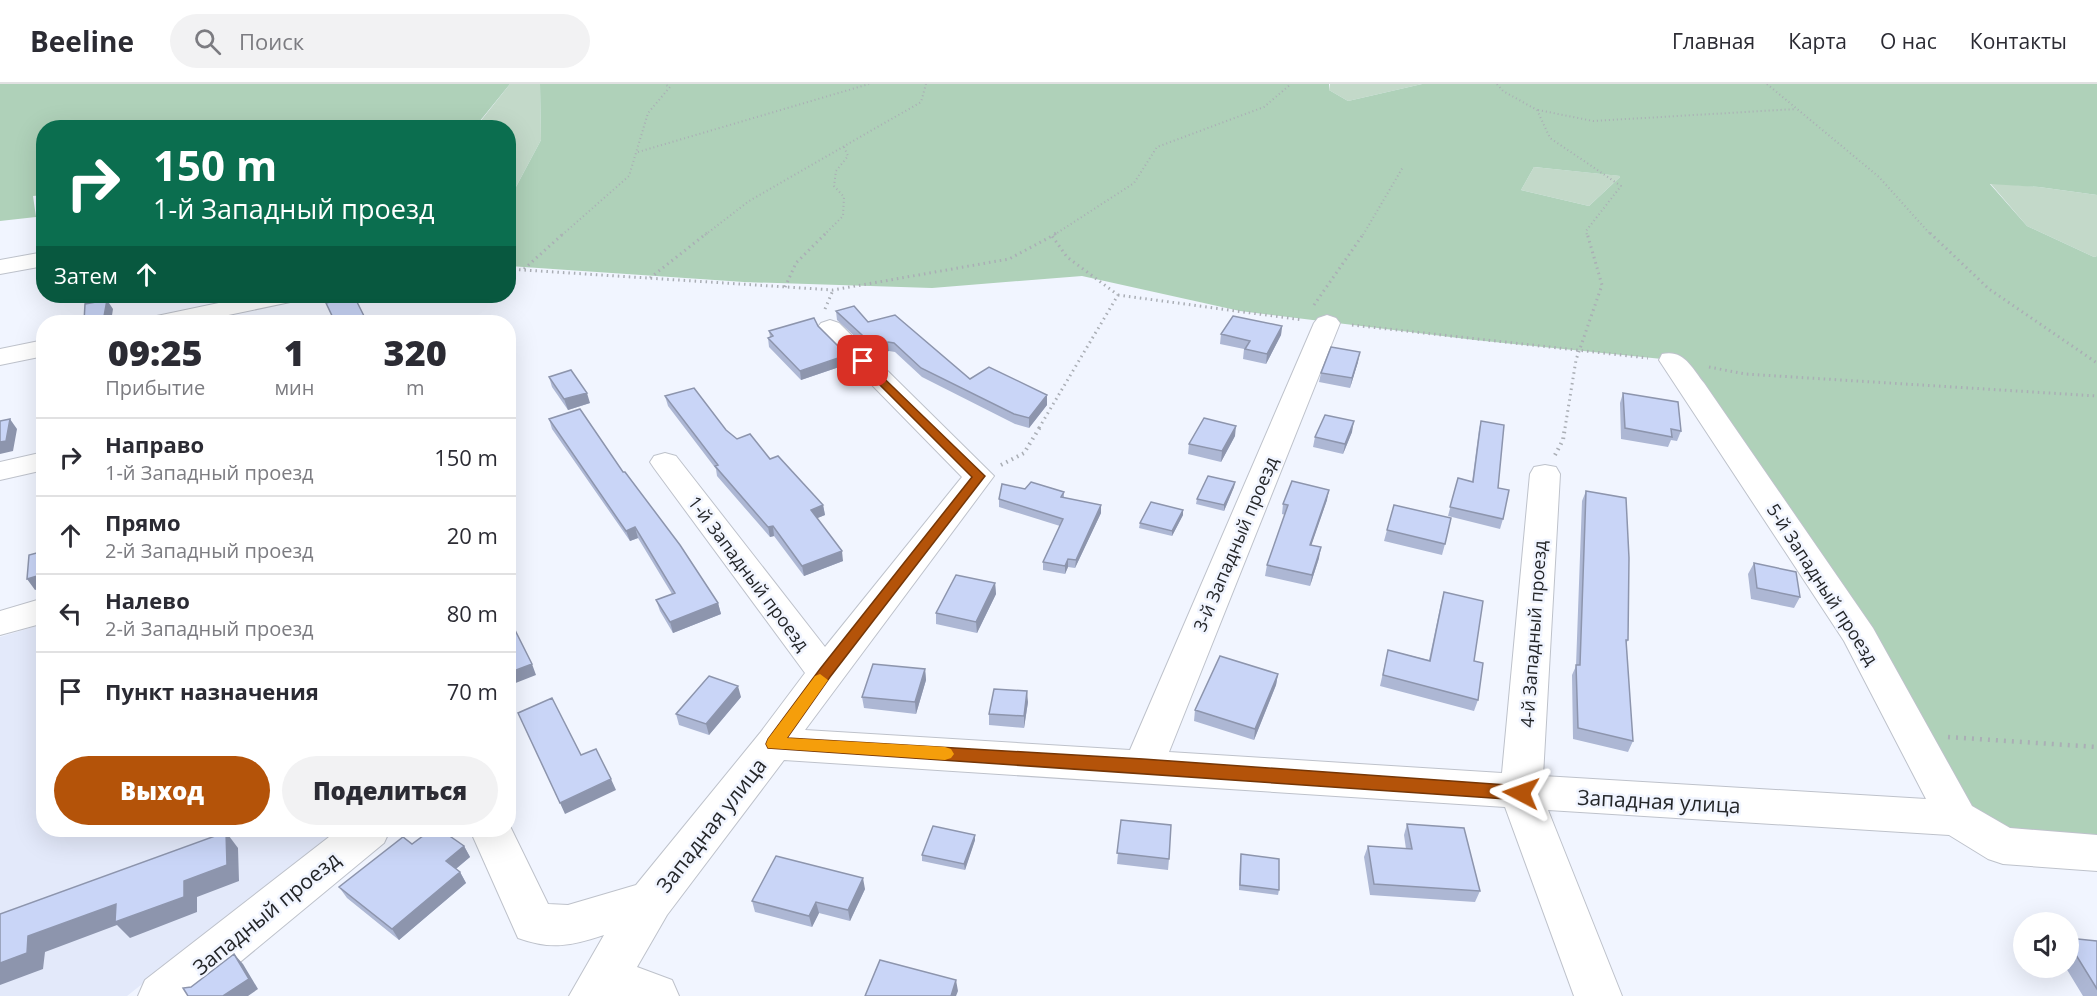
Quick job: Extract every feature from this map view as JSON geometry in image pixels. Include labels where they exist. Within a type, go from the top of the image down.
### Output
[{"type":"street","points":[[0,267],[36,260]]},
{"type":"street","points":[[194,315],[249,303]]},
{"type":"street","name":"3-й Западный проезд","points":[[1143,765],[1318,317]]},
{"type":"street","points":[[774,744],[825,673],[979,476],[830,328]]},
{"type":"street","points":[[0,357],[36,350]]},
{"type":"street","name":"5-й Западный проезд","points":[[1672,360],[1694,389],[1860,637],[1957,818]]},
{"type":"street","points":[[0,471],[36,462]]},
{"type":"street","name":"1-й Западный проезд","points":[[665,462],[825,673]]},
{"type":"street","name":"4-й Западный проезд","points":[[1521,793],[1545,474]]},
{"type":"street","points":[[0,623],[36,612]]},
{"type":"street","name":"Западная улица","points":[[600,987],[651,901],[774,744],[1143,765],[1521,793],[1957,818]]},
{"type":"street","points":[[1521,793],[1598,996]]},
{"type":"street","points":[[1957,818],[2003,846],[2097,853]]},
{"type":"street","name":"Западный проезд","points":[[162,996],[360,837]]},
{"type":"street","points":[[494,837],[534,923],[568,926],[651,901]]},
{"type":"street","points":[[600,987],[655,996]]},
{"type":"path","points":[[524,269],[629,176],[638,153],[648,113],[670,87],[664,84]]},
{"type":"path","points":[[638,153],[868,84]]},
{"type":"path","points":[[649,279],[749,201],[921,102],[926,84]]},
{"type":"path","points":[[516,269],[833,290],[1010,259],[1052,236],[1134,183],[1157,147],[1264,107],[1291,84]]},
{"type":"path","points":[[1497,84],[1503,91],[1538,110],[1593,121],[1797,109]]},
{"type":"path","points":[[1767,84],[1879,177],[1932,236],[1989,289],[2097,363]]},
{"type":"path","points":[[1538,110],[1550,138],[1621,186],[1587,231],[1602,285],[1580,350],[1563,440],[1545,474]]},
{"type":"path","points":[[785,287],[796,263],[843,216],[844,197],[834,186],[836,171],[848,156],[844,147]]},
{"type":"path","points":[[1318,317],[1403,167]]},
{"type":"path","points":[[1052,236],[1066,256],[1118,295],[1672,360],[1745,374],[2097,396]]},
{"type":"path","points":[[979,476],[1024,453],[1118,295]]},
{"type":"path","points":[[1912,734],[2097,747]]},
{"type":"shaded area","points":[[36,626],[36,837],[328,837],[127,996],[0,996],[0,637]]},
{"type":"green space","points":[[0,84],[510,84],[481,120],[36,120],[36,196],[33,196],[36,217],[0,221]]},
{"type":"green space","points":[[510,84],[540,84],[541,140],[516,187],[516,120],[481,120]]},
{"type":"green space","points":[[540,84],[1329,84],[1329,90],[1348,101],[1422,84],[2097,84],[2097,195],[2039,187],[1990,184],[2027,226],[2094,257],[2097,256],[2097,853],[1957,818],[1672,360],[1475,340],[1240,311],[1082,276],[932,288],[744,282],[516,266],[516,187],[541,140]],"holes":[[[1534,167],[1620,177],[1589,206],[1521,190]]]},
{"type":"green space","points":[[1330,84],[1422,84],[1348,101],[1329,90]]},
{"type":"green space","points":[[1534,167],[1621,176],[1589,206],[1521,190]]},
{"type":"green space","points":[[1990,183],[2097,195],[2097,256],[2094,257],[2027,226]]},
{"type":"building","points":[[106,303],[104,315],[84,315],[85,304]]},
{"type":"building","points":[[326,303],[358,303],[364,315],[332,315]]},
{"type":"building","points":[[854,306],[868,322],[895,315],[970,379],[989,367],[1047,395],[1029,418],[1014,414],[921,368],[894,343],[888,342],[874,346],[836,311]]},
{"type":"building","points":[[1233,316],[1282,326],[1267,354],[1245,349],[1250,341],[1221,334]]},
{"type":"building","points":[[814,318],[818,326],[847,355],[800,371],[768,338],[773,336],[769,331]]},
{"type":"building","points":[[1331,347],[1360,352],[1352,378],[1321,373]]},
{"type":"building","points":[[571,370],[587,393],[564,399],[549,377]]},
{"type":"building","points":[[694,388],[726,430],[737,439],[750,434],[770,459],[778,456],[823,505],[811,510],[842,551],[802,566],[773,526],[768,527],[715,466],[718,465],[665,396]]},
{"type":"building","points":[[1623,393],[1678,402],[1681,431],[1671,429],[1672,437],[1625,428]]},
{"type":"building","points":[[580,409],[623,472],[680,545],[718,603],[670,622],[656,600],[675,593],[635,527],[626,531],[549,419]]},
{"type":"building","points":[[1325,415],[1354,421],[1345,444],[1315,437]]},
{"type":"building","points":[[1204,418],[1236,426],[1222,451],[1189,444]]},
{"type":"building","points":[[10,419],[6,441],[0,442],[0,421]]},
{"type":"building","points":[[1481,421],[1504,425],[1498,488],[1509,490],[1503,519],[1450,507],[1458,478],[1473,482]]},
{"type":"building","points":[[1208,476],[1235,482],[1224,505],[1197,499]]},
{"type":"building","points":[[1292,481],[1329,490],[1310,545],[1321,547],[1312,575],[1267,565],[1288,505],[1283,504]]},
{"type":"building","points":[[1031,482],[1064,492],[1061,497],[1101,505],[1076,560],[1068,559],[1065,566],[1043,562],[1063,519],[999,499],[1002,484],[1025,489]]},
{"type":"building","points":[[1586,491],[1626,498],[1629,558],[1628,640],[1626,640],[1633,741],[1578,728],[1576,665],[1580,665]]},
{"type":"building","points":[[1151,502],[1183,510],[1172,531],[1140,523]]},
{"type":"building","points":[[1394,505],[1451,518],[1445,544],[1387,530]]},
{"type":"building","points":[[36,553],[36,576],[27,579],[29,555]]},
{"type":"building","points":[[1754,563],[1796,572],[1800,597],[1757,588]]},
{"type":"building","points":[[956,575],[995,583],[976,622],[936,613]]},
{"type":"building","points":[[1444,592],[1483,601],[1474,661],[1483,663],[1478,700],[1383,675],[1388,650],[1430,661]]},
{"type":"building","points":[[516,632],[532,664],[516,670]]},
{"type":"building","points":[[1220,656],[1278,674],[1255,729],[1195,710]]},
{"type":"building","points":[[873,664],[925,669],[915,702],[862,697]]},
{"type":"building","points":[[709,676],[738,686],[706,724],[676,714]]},
{"type":"building","points":[[994,689],[1027,691],[1024,716],[989,714]]},
{"type":"building","points":[[552,698],[581,755],[596,749],[611,779],[560,803],[518,713]]},
{"type":"building","points":[[1121,820],[1171,825],[1169,859],[1117,853]]},
{"type":"building","points":[[1407,824],[1464,828],[1480,891],[1374,884],[1368,846],[1412,849]]},
{"type":"building","points":[[933,826],[975,835],[964,864],[922,855]]},
{"type":"building","points":[[212,837],[226,837],[227,865],[184,881],[184,897],[115,922],[116,904],[28,936],[27,953],[0,963],[0,914]]},
{"type":"building","points":[[403,837],[412,844],[422,837],[451,837],[464,846],[446,861],[460,872],[392,929],[339,887]]},
{"type":"building","points":[[1241,854],[1279,859],[1279,890],[1240,885]]},
{"type":"building","points":[[776,856],[863,878],[848,910],[816,902],[809,916],[752,901]]},
{"type":"building","points":[[2079,939],[2097,941],[2097,989],[2079,960]]},
{"type":"building","points":[[234,954],[249,979],[223,996],[188,996],[183,988],[191,987]]},
{"type":"building","points":[[880,960],[956,980],[951,996],[865,996]]},
{"type":"slow traffic","points":[[820,680],[774,744],[945,754]]},
{"type":"route","points":[[863,361],[979,476],[825,673],[774,744],[1143,765],[1521,793]]}]
